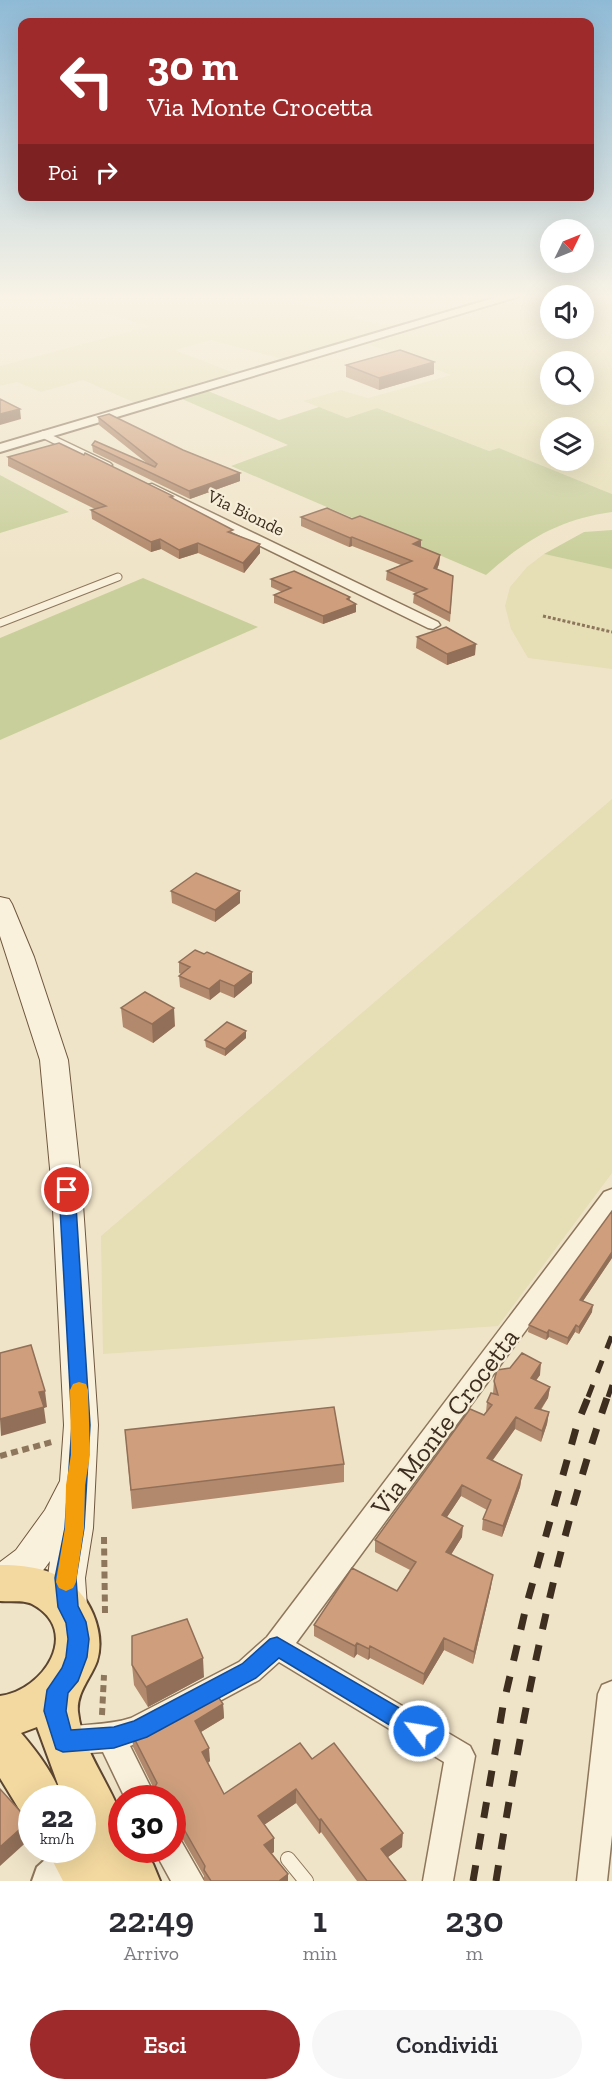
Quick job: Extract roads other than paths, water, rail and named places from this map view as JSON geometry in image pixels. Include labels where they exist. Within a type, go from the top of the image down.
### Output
[{"type":"main road","points":[[0,904],[21,957],[54,1060],[67,1190],[79,1380],[81,1455],[76,1485],[75,1528],[66,1578],[87,1614]]},
{"type":"main road","points":[[1,1583],[29,1562],[58,1521],[76,1485]]},
{"type":"main road","points":[[1,1583],[22,1582],[40,1587],[87,1614]]},
{"type":"main road","points":[[0,1717],[33,1708],[58,1690],[70,1674],[77,1657],[79,1639],[76,1622],[87,1614]]},
{"type":"main road","points":[[58,1690],[55,1711],[93,1735],[83,1790],[110,1842],[136,1881]]},
{"type":"main road","points":[[0,1742],[31,1785]]},
{"type":"street","points":[[0,448],[218,383]]},
{"type":"street","points":[[43,434],[117,470]]},
{"type":"street","name":"Via Bionde","points":[[138,480],[433,625]]},
{"type":"street","name":"Via Monte Crocetta","points":[[93,1735],[139,1730],[249,1671],[277,1646],[612,1197]]},
{"type":"street","points":[[277,1646],[460,1756],[438,1881]]},
{"type":"street","points":[[592,1881],[612,1694]]},
{"type":"street","points":[[93,1735],[119,1757],[134,1785]]},
{"type":"street","points":[[177,1863],[189,1881]]},
{"type":"lane","points":[[0,623],[118,577]]},
{"type":"lane","points":[[288,1859],[306,1881]]},
{"type":"railway","points":[[588,1397],[612,1335]]},
{"type":"railway","points":[[608,1397],[612,1385]]},
{"type":"railway","points":[[473,1881],[503,1706],[527,1603],[577,1425],[589,1395]]},
{"type":"railway","points":[[496,1881],[528,1696],[541,1635],[571,1514],[608,1395]]}]
